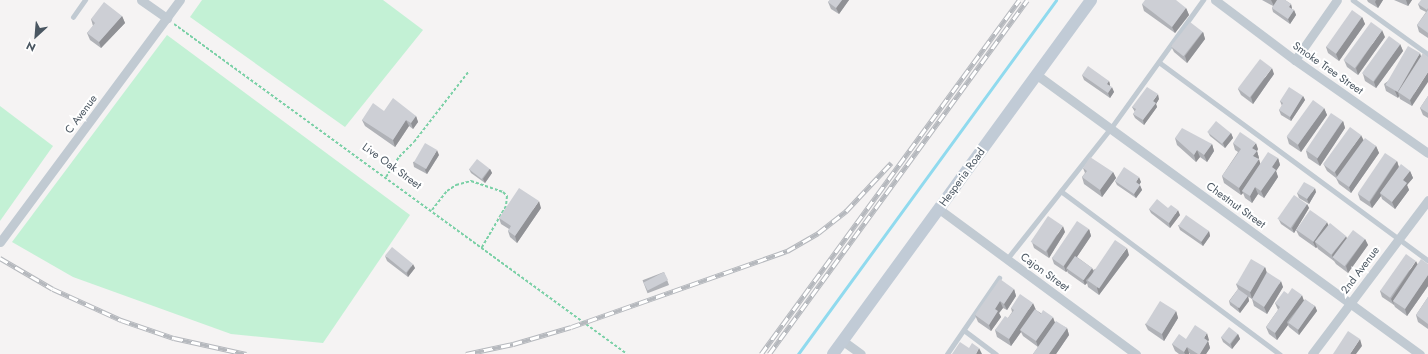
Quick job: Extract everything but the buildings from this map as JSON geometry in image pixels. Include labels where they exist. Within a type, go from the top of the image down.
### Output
[{"type":"main road","name":"Hesperia Road","points":[[833,354],[1091,0]]},
{"type":"street","points":[[141,0],[167,18]]},
{"type":"street","name":"C Avenue","points":[[0,242],[180,0]]},
{"type":"street","name":"Smoke Tree Street","points":[[1215,0],[1295,60],[1428,153]]},
{"type":"street","points":[[1295,60],[1337,0]]},
{"type":"street","name":"Chestnut Street","points":[[1037,75],[1420,354]]},
{"type":"street","name":"2nd Avenue","points":[[1312,354],[1428,200]]},
{"type":"street","name":"Cajon Street","points":[[939,209],[1136,354]]},
{"type":"street","points":[[843,341],[861,354]]},
{"type":"lane","points":[[73,17],[85,0]]},
{"type":"lane","points":[[1007,259],[1111,128],[1203,0]]},
{"type":"lane","points":[[1353,0],[1428,54]]},
{"type":"lane","points":[[1159,62],[1428,260]]},
{"type":"lane","points":[[1061,191],[1280,354]]},
{"type":"lane","points":[[947,354],[999,278]]},
{"type":"lane","points":[[964,330],[996,354]]},
{"type":"path","name":"Live Oak Street","points":[[167,18],[386,176],[627,354]]},
{"type":"path","points":[[386,176],[399,157],[414,142],[469,71]]},
{"type":"path","points":[[432,210],[447,191],[456,185],[471,181],[503,192],[507,196],[506,206],[482,247]]},
{"type":"green space","points":[[202,0],[383,0],[423,30],[345,127],[190,17]]},
{"type":"green space","points":[[167,35],[410,215],[323,343],[231,334],[73,277],[12,242]]},
{"type":"green space","points":[[0,106],[53,146],[0,221]]},
{"type":"waterway","points":[[798,354],[1056,0]]},
{"type":"railway","points":[[761,354],[1019,0]]},
{"type":"railway","points":[[769,354],[1027,0]]},
{"type":"railway","points":[[466,354],[513,344],[571,327],[787,251],[818,233],[846,211],[891,163]]},
{"type":"railway","points":[[0,258],[53,289],[121,320],[174,338],[246,354]]}]
